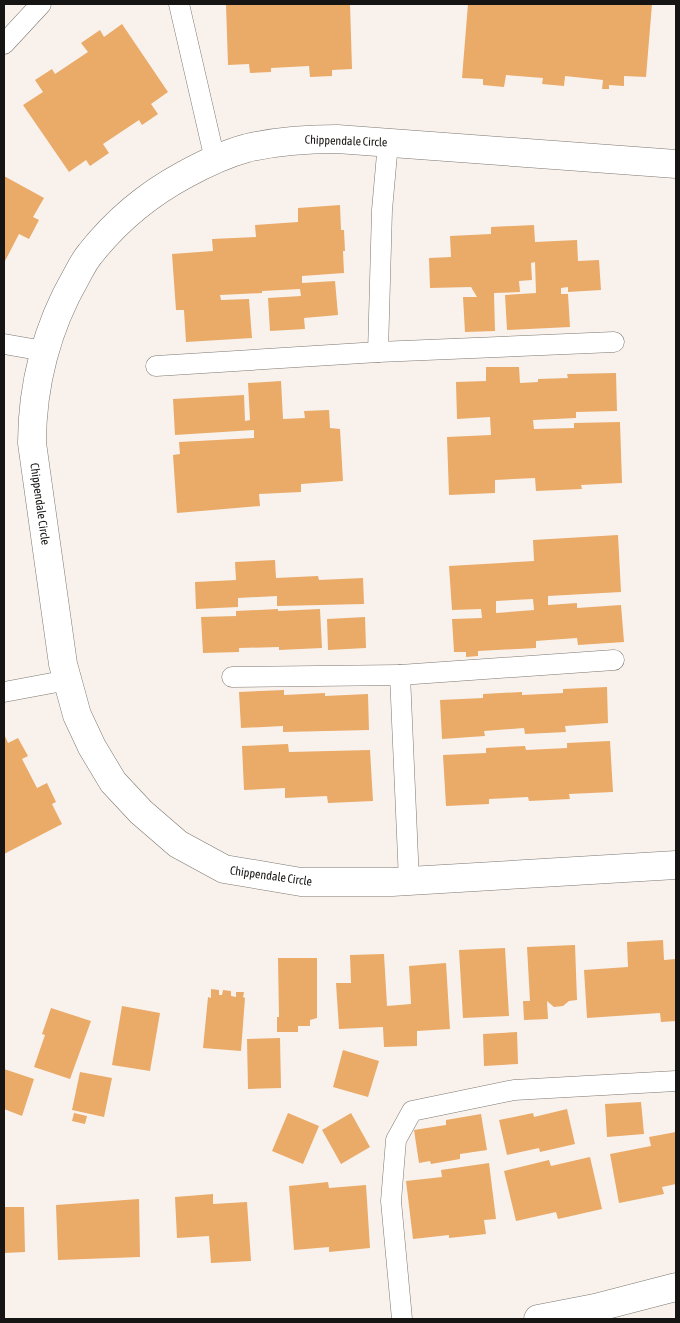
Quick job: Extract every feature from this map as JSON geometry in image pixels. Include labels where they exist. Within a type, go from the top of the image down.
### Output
[{"type":"street","name":"Chippendale Circle","points":[[676,164],[337,138],[289,140],[245,149],[202,165],[161,187],[123,218],[89,256],[61,302],[44,351],[36,383],[32,421],[32,443],[63,664],[81,723],[92,747],[113,782],[141,812],[178,844],[224,869],[301,882],[409,881],[676,865]]},
{"type":"street","points":[[538,1319],[595,1308],[676,1286]]},
{"type":"lane","points":[[4,44],[41,4]]},
{"type":"lane","points":[[180,4],[215,160]]},
{"type":"lane","points":[[378,352],[382,210],[388,143]]},
{"type":"lane","points":[[156,366],[378,352],[614,342]]},
{"type":"lane","points":[[4,344],[44,351]]},
{"type":"lane","points":[[232,677],[400,675],[614,660]]},
{"type":"lane","points":[[400,675],[409,881]]},
{"type":"lane","points":[[4,692],[68,680]]},
{"type":"lane","points":[[402,1319],[391,1201],[396,1140],[412,1112],[514,1090],[676,1081]]},
{"type":"building","points":[[226,4],[350,4],[352,69],[332,70],[332,76],[310,77],[309,66],[271,68],[271,72],[250,73],[249,64],[228,65]]},
{"type":"building","points":[[468,4],[652,4],[646,77],[624,76],[624,86],[609,85],[609,89],[602,89],[603,80],[565,76],[564,86],[542,84],[543,78],[506,75],[504,87],[483,85],[483,79],[462,78]]},
{"type":"building","points":[[122,24],[168,92],[151,104],[158,114],[142,125],[139,120],[103,144],[109,153],[90,166],[86,160],[69,172],[23,105],[43,92],[35,80],[52,69],[55,74],[88,52],[81,43],[100,30],[104,37]]},
{"type":"building","points":[[4,176],[44,198],[33,217],[39,220],[29,239],[19,234],[4,263]]},
{"type":"building","points":[[340,205],[341,230],[344,230],[344,273],[302,276],[302,283],[335,281],[338,315],[304,318],[305,329],[270,331],[268,298],[301,296],[300,289],[220,295],[221,300],[249,299],[252,338],[186,342],[184,310],[176,310],[172,254],[213,251],[212,239],[256,237],[255,225],[298,222],[298,208]]},
{"type":"building","points":[[534,225],[535,242],[577,240],[578,261],[599,260],[601,290],[568,292],[568,287],[561,288],[561,294],[568,294],[570,327],[507,330],[505,295],[536,293],[535,262],[531,263],[532,280],[519,281],[520,292],[494,293],[495,331],[465,332],[463,297],[477,297],[471,287],[430,288],[429,258],[451,257],[450,236],[491,234],[491,227]]},
{"type":"building","points":[[486,367],[519,367],[520,383],[538,382],[538,379],[568,378],[567,374],[616,373],[617,411],[576,412],[576,418],[533,420],[534,429],[574,428],[574,423],[620,422],[622,483],[581,485],[582,489],[536,491],[535,478],[495,480],[495,493],[449,495],[447,437],[491,435],[490,417],[457,419],[456,382],[486,381]]},
{"type":"building","points":[[281,381],[283,419],[305,418],[304,411],[329,410],[330,428],[340,429],[343,481],[301,484],[301,492],[259,494],[260,506],[177,513],[173,455],[180,454],[179,442],[254,438],[254,430],[175,435],[173,399],[244,395],[245,421],[250,420],[248,383]]},
{"type":"building","points":[[618,535],[621,592],[548,596],[548,605],[577,603],[577,608],[621,605],[624,642],[578,645],[577,638],[536,641],[536,648],[478,651],[478,656],[466,657],[466,652],[454,652],[452,619],[482,618],[481,609],[452,610],[449,566],[534,561],[533,540]],"holes":[[[533,599],[534,610],[496,613],[496,601]]]},
{"type":"building","points":[[275,560],[276,578],[318,576],[319,580],[363,578],[364,604],[277,606],[277,596],[238,598],[238,607],[196,609],[195,582],[236,580],[235,562]]},
{"type":"building","points":[[278,609],[278,611],[320,609],[322,648],[279,650],[279,647],[239,648],[239,652],[203,653],[201,617],[236,616],[236,611]]},
{"type":"building","points":[[365,617],[366,648],[328,650],[327,619]]},
{"type":"building","points":[[607,687],[608,723],[565,726],[566,732],[525,734],[524,728],[484,731],[485,736],[442,739],[440,700],[483,698],[483,694],[522,692],[522,695],[563,693],[563,689]]},
{"type":"building","points":[[284,690],[284,695],[325,693],[325,696],[368,694],[369,730],[283,732],[283,726],[241,728],[239,692]]},
{"type":"building","points":[[4,734],[8,743],[18,738],[28,756],[22,759],[37,788],[47,783],[56,802],[52,804],[62,824],[4,854]]},
{"type":"building","points":[[610,741],[613,792],[569,794],[570,799],[529,801],[528,797],[489,799],[489,804],[446,806],[443,755],[486,753],[486,748],[525,746],[526,750],[567,748],[567,743]]},
{"type":"building","points":[[288,744],[289,752],[370,750],[373,801],[328,803],[327,796],[285,798],[285,788],[244,790],[242,746]]},
{"type":"building","points":[[663,940],[664,960],[676,959],[676,1021],[661,1022],[660,1013],[587,1018],[584,970],[628,967],[627,942]]},
{"type":"building","points":[[575,945],[577,1000],[569,1001],[563,1006],[554,1007],[547,1001],[548,1019],[524,1020],[523,1001],[530,1001],[527,947]]},
{"type":"building","points":[[505,948],[509,1016],[463,1018],[459,950]]},
{"type":"building","points":[[384,954],[387,1006],[411,1004],[409,966],[446,963],[450,1029],[417,1031],[417,1046],[384,1047],[383,1027],[339,1029],[336,983],[351,983],[350,955]]},
{"type":"building","points":[[278,958],[317,958],[317,1018],[310,1020],[310,1026],[298,1026],[298,1032],[277,1032],[277,1017],[279,1017]]},
{"type":"building","points":[[211,989],[219,990],[219,995],[222,995],[223,990],[231,991],[231,996],[236,997],[236,992],[244,992],[241,1051],[203,1048],[208,997],[211,998]]},
{"type":"building","points":[[122,1006],[160,1013],[150,1071],[112,1065]]},
{"type":"building","points":[[51,1008],[91,1021],[70,1079],[34,1067],[45,1035],[42,1034]]},
{"type":"building","points":[[517,1032],[518,1064],[484,1066],[483,1034]]},
{"type":"building","points":[[280,1038],[281,1088],[248,1089],[247,1039]]},
{"type":"building","points":[[343,1050],[379,1061],[368,1097],[333,1087]]},
{"type":"building","points":[[4,1069],[34,1079],[22,1116],[4,1109]]},
{"type":"building","points":[[80,1072],[112,1078],[104,1117],[72,1110]]},
{"type":"building","points":[[641,1102],[644,1134],[607,1137],[605,1104]]},
{"type":"building","points":[[567,1109],[575,1144],[540,1152],[539,1148],[507,1155],[499,1120],[533,1113],[534,1117]]},
{"type":"building","points":[[74,1113],[87,1116],[85,1124],[72,1121]]},
{"type":"building","points":[[288,1113],[319,1126],[303,1164],[272,1151]]},
{"type":"building","points":[[351,1113],[370,1147],[341,1164],[322,1130]]},
{"type":"building","points":[[481,1114],[487,1150],[460,1154],[460,1159],[431,1164],[430,1161],[419,1163],[414,1130],[446,1125],[446,1120]]},
{"type":"building","points":[[676,1132],[676,1184],[662,1187],[664,1194],[619,1203],[610,1154],[651,1146],[649,1137]]},
{"type":"building","points":[[590,1157],[602,1209],[558,1219],[556,1212],[516,1221],[504,1171],[549,1160],[551,1166]]},
{"type":"building","points":[[489,1163],[496,1219],[484,1220],[486,1234],[449,1238],[449,1235],[413,1239],[406,1181],[442,1177],[441,1170]]},
{"type":"building","points":[[328,1182],[329,1188],[366,1185],[370,1248],[329,1252],[329,1247],[294,1250],[289,1186]]},
{"type":"building","points":[[213,1194],[213,1204],[247,1202],[251,1261],[211,1263],[209,1236],[177,1238],[175,1197]]},
{"type":"building","points":[[139,1199],[140,1257],[58,1260],[56,1205]]},
{"type":"building","points":[[4,1207],[24,1207],[25,1252],[4,1253]]}]
